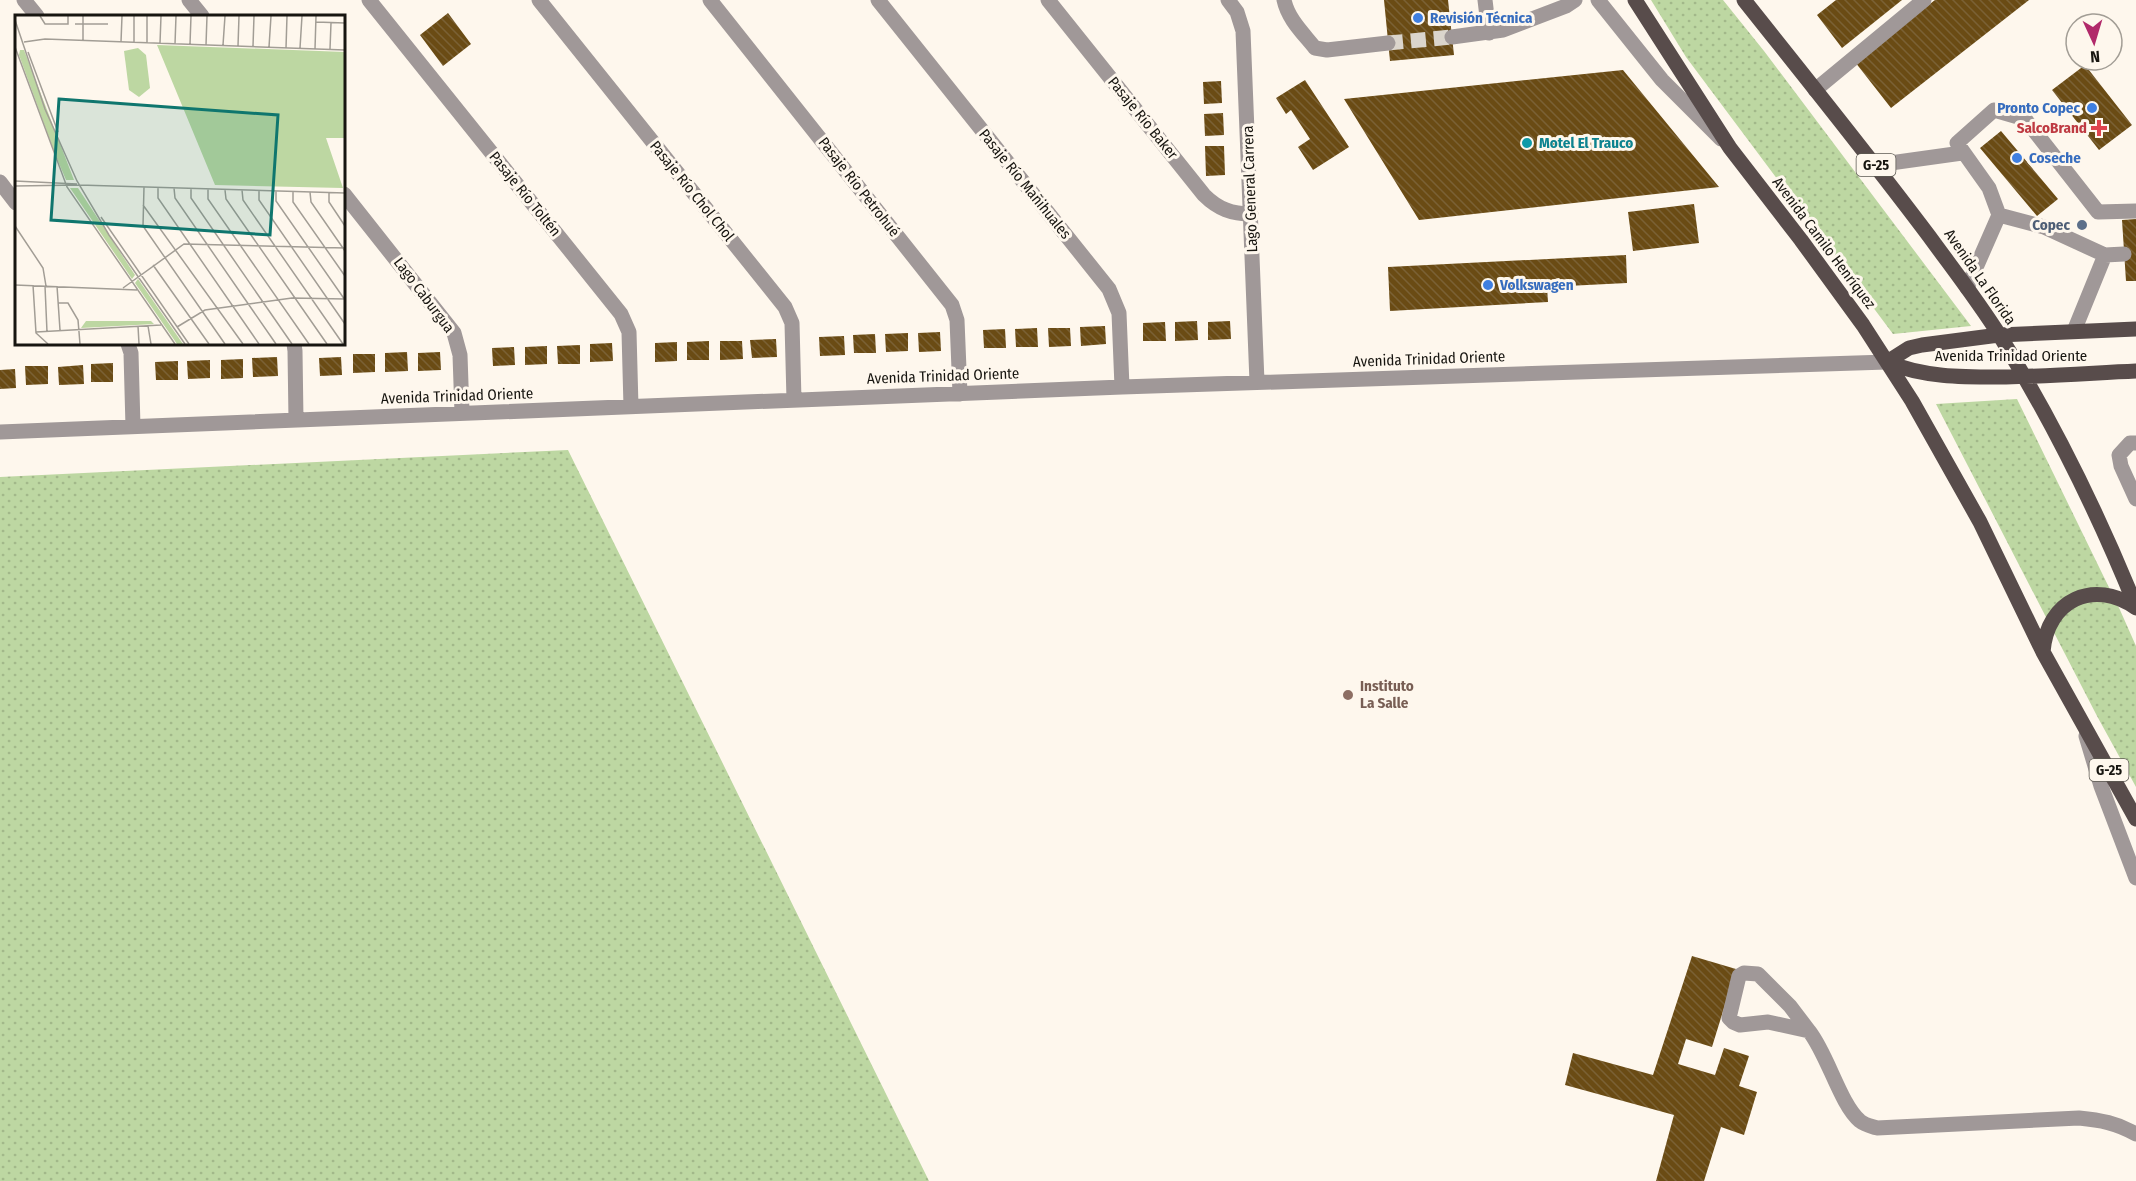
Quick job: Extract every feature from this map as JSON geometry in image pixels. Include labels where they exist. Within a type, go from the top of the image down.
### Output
[{"type":"main road","name":"Avenida Camilo Henríquez","points":[[1635,0],[1730,148],[1801,240],[1887,362]]},
{"type":"main road","name":"Avenida La Florida","points":[[1744,0],[1876,165],[2000,335],[2080,481],[2136,608]]},
{"type":"main road","name":"Avenida Trinidad Oriente","points":[[1887,362],[1909,348],[1922,345],[2000,335],[2136,329]]},
{"type":"main road","name":"Avenida Trinidad Oriente","points":[[1887,362],[1930,374],[1968,377],[2136,371]]},
{"type":"main road","name":"G-25","points":[[1887,362],[1938,444],[1980,522],[2043,652],[2136,819]]},
{"type":"main road","points":[[2043,652],[2044,639],[2052,621],[2064,606],[2075,599],[2101,594],[2126,601],[2136,608]]},
{"type":"street","points":[[24,0],[36,15]]},
{"type":"street","points":[[189,0],[201,15]]},
{"type":"street","name":"Pasaje Río Toltén","points":[[369,0],[621,314],[629,332],[631,407]]},
{"type":"street","name":"Pasaje Río Chol Chol","points":[[540,0],[785,308],[792,323],[794,400]]},
{"type":"street","name":"Pasaje Río Petrohué","points":[[710,0],[952,305],[957,320],[960,394]]},
{"type":"street","name":"Pasaje Río Mañihuales","points":[[878,0],[1109,289],[1119,313],[1122,387]]},
{"type":"street","name":"Pasaje Río Baker","points":[[1048,0],[1212,203],[1231,213],[1251,214]]},
{"type":"street","name":"Lago General Carrera","points":[[1228,0],[1237,12],[1244,31],[1257,382]]},
{"type":"street","points":[[1284,0],[1286,9],[1295,24],[1315,48],[1328,50],[1388,43]]},
{"type":"street","points":[[1485,0],[1489,33]]},
{"type":"street","points":[[1452,37],[1503,30],[1566,6],[1575,0]]},
{"type":"street","name":"Avenida Camilo Henríquez","points":[[1598,0],[1662,80],[1730,148]]},
{"type":"street","points":[[1815,90],[1924,0]]},
{"type":"street","points":[[1967,288],[2000,215],[1989,188],[1957,143],[1994,110],[2025,119],[2098,212],[2136,211]]},
{"type":"street","points":[[1876,165],[1962,153]]},
{"type":"street","points":[[0,182],[15,202]]},
{"type":"street","name":"Lago Caburgua","points":[[345,195],[454,333],[460,355],[462,413]]},
{"type":"street","points":[[2000,215],[2044,227],[2105,255],[2124,254]]},
{"type":"street","points":[[2074,332],[2105,255]]},
{"type":"street","points":[[128,345],[131,353],[133,427]]},
{"type":"street","points":[[294,345],[296,420]]},
{"type":"street","name":"Avenida Trinidad Oriente","points":[[0,432],[1122,387],[1887,362]]},
{"type":"street","points":[[2136,443],[2130,443],[2119,454],[2121,466],[2136,499]]},
{"type":"street","points":[[2081,722],[2101,786],[2136,878]]},
{"type":"street","points":[[1809,1031],[1768,1023],[1740,1025],[1733,1022],[1729,1018],[1739,976],[1744,973],[1758,974],[1790,1006],[1818,1042],[1848,1105],[1858,1120],[1867,1125],[1877,1128],[2079,1118],[2121,1125],[2136,1134]]},
{"type":"green space","points":[[1651,0],[1723,0],[1971,326],[1893,334],[1686,57]]},
{"type":"green space","points":[[2017,399],[2136,646],[2136,787],[1936,404]]},
{"type":"green space","points":[[568,450],[929,1181],[0,1181],[0,477]]},
{"type":"building","name":"Revisión Técnica","points":[[1384,0],[1448,0],[1454,55],[1390,61]]},
{"type":"building","points":[[1836,0],[1902,0],[1842,48],[1817,15]]},
{"type":"building","points":[[1935,0],[2029,0],[1891,108],[1855,62]]},
{"type":"building","points":[[448,13],[471,44],[443,66],[420,35]]},
{"type":"building","name":"Motel El Trauco","points":[[1623,70],[1719,187],[1419,220],[1344,99]]},
{"type":"building","name":"Pronto Copec","points":[[2076,72],[2090,72],[2132,125],[2099,150],[2052,90]]},
{"type":"building","points":[[1305,80],[1349,147],[1313,170],[1298,147],[1310,139],[1291,110],[1286,114],[1276,98]]},
{"type":"building","points":[[1221,81],[1222,103],[1204,104],[1203,82]]},
{"type":"building","points":[[1223,113],[1224,135],[1205,136],[1204,114]]},
{"type":"building","points":[[2001,131],[2058,199],[2037,216],[1980,148]]},
{"type":"building","points":[[1205,146],[1224,146],[1225,175],[1206,176]]},
{"type":"building","points":[[1694,204],[1699,243],[1633,251],[1628,212]]},
{"type":"building","points":[[2136,219],[2136,281],[2126,281],[2122,220]]},
{"type":"building","name":"Volkswagen","points":[[1626,255],[1627,283],[1547,287],[1548,302],[1390,311],[1388,267]]},
{"type":"building","points":[[1197,321],[1198,340],[1175,341],[1175,322]]},
{"type":"building","points":[[1230,321],[1231,339],[1208,340],[1208,322]]},
{"type":"building","points":[[1165,322],[1166,341],[1143,341],[1143,323]]},
{"type":"building","points":[[1105,326],[1106,344],[1081,346],[1080,327]]},
{"type":"building","points":[[1037,328],[1038,347],[1016,347],[1015,329]]},
{"type":"building","points":[[1048,328],[1070,328],[1071,346],[1049,347]]},
{"type":"building","points":[[1005,329],[1006,348],[984,348],[983,330]]},
{"type":"building","points":[[940,332],[941,351],[919,352],[918,333]]},
{"type":"building","points":[[908,333],[908,351],[886,352],[885,334]]},
{"type":"building","points":[[875,334],[876,353],[854,353],[853,335]]},
{"type":"building","points":[[844,336],[845,355],[820,356],[819,337]]},
{"type":"building","points":[[776,339],[777,357],[752,358],[750,340]]},
{"type":"building","points":[[709,341],[709,360],[687,360],[687,342]]},
{"type":"building","points":[[720,341],[742,341],[743,359],[720,360]]},
{"type":"building","points":[[677,342],[677,361],[655,362],[655,343]]},
{"type":"building","points":[[612,343],[613,361],[590,362],[590,344]]},
{"type":"building","points":[[580,345],[580,364],[558,364],[557,346]]},
{"type":"building","points":[[547,346],[547,364],[525,365],[525,347]]},
{"type":"building","points":[[514,347],[515,365],[493,366],[492,348]]},
{"type":"building","points":[[407,352],[408,371],[385,372],[385,353]]},
{"type":"building","points":[[440,352],[441,370],[418,371],[418,353]]},
{"type":"building","points":[[353,354],[375,354],[375,372],[353,373]]},
{"type":"building","points":[[277,357],[278,376],[253,377],[252,358]]},
{"type":"building","points":[[341,357],[342,375],[320,376],[319,358]]},
{"type":"building","points":[[243,359],[243,378],[221,379],[221,360]]},
{"type":"building","points":[[210,360],[210,378],[188,379],[187,361]]},
{"type":"building","points":[[178,361],[178,380],[156,380],[155,362]]},
{"type":"building","points":[[113,363],[113,382],[91,382],[91,364]]},
{"type":"building","points":[[83,365],[84,384],[59,385],[58,367]]},
{"type":"building","points":[[25,366],[48,366],[48,384],[26,385]]},
{"type":"building","points":[[15,369],[16,388],[0,389],[0,370]]},
{"type":"building","points":[[1692,956],[1736,969],[1712,1047],[1686,1039],[1678,1064],[1715,1075],[1724,1048],[1749,1056],[1739,1086],[1757,1092],[1744,1135],[1721,1127],[1704,1181],[1656,1181],[1674,1115],[1565,1085],[1573,1053],[1653,1075]]},
{"type":"tunnel","points":[[1388,43],[1452,37]]},
{"type":"place","name":"Revisión Técnica","points":[[1418,18]]},
{"type":"place","name":"Pronto Copec","points":[[2092,108]]},
{"type":"place","name":"SalcoBrand","points":[[2099,128]]},
{"type":"place","name":"Motel El Trauco","points":[[1527,143]]},
{"type":"place","name":"Coseche","points":[[2017,158]]},
{"type":"place","name":"Copec","points":[[2082,225]]},
{"type":"place","name":"Volkswagen","points":[[1488,285]]},
{"type":"place","name":"Instituto La Salle","points":[[1348,695]]}]
